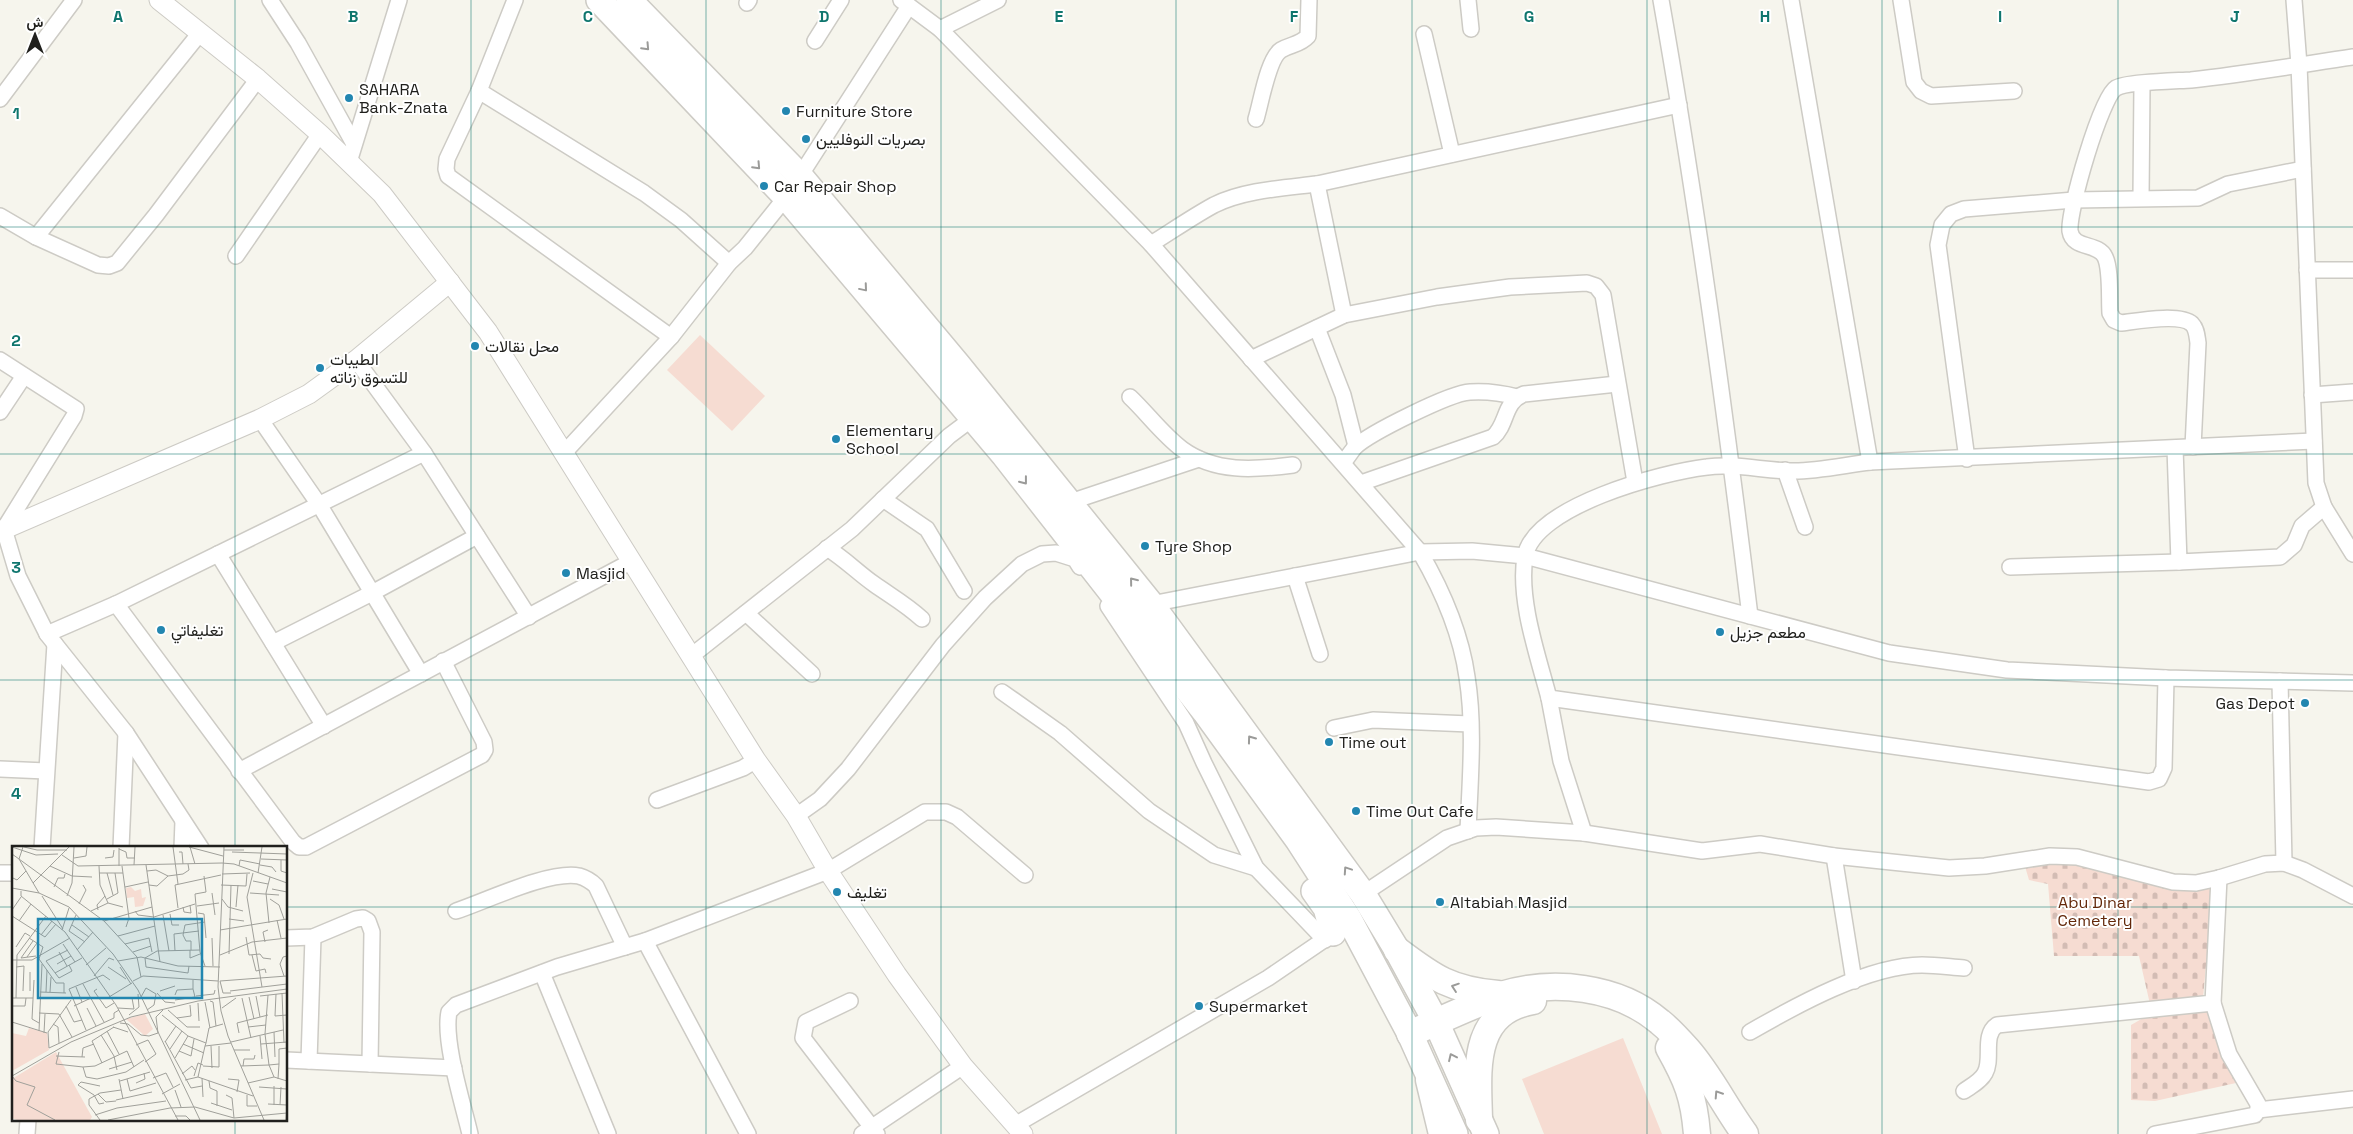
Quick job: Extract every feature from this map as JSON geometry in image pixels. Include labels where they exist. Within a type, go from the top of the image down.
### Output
[{"type":"highway","points":[[1397,950],[1429,974],[1447,984],[1460,989],[1503,995]]},
{"type":"highway","points":[[1410,1034],[1503,995],[1537,988],[1578,987],[1620,998],[1660,1021],[1688,1051],[1745,1134]]},
{"type":"highway","points":[[1483,1127],[1478,1073],[1480,1047],[1491,1025],[1507,1010],[1524,1002],[1547,998],[1578,998],[1612,1006],[1642,1023],[1669,1048],[1687,1081],[1694,1107],[1697,1134]]},
{"type":"highway","points":[[1429,1080],[1442,1134]]},
{"type":"main road","points":[[600,0],[630,10],[800,176],[1012,449],[1298,840],[1336,931],[1410,1034],[1429,1080],[1455,1134]]},
{"type":"main road","points":[[630,10],[973,418],[1012,449],[1070,502],[1151,604],[1363,894],[1397,950],[1436,1022],[1483,1127]]},
{"type":"street","points":[[0,99],[74,0]]},
{"type":"street","points":[[159,0],[258,80],[350,162],[382,194],[450,282],[488,332],[690,657],[756,760],[796,816],[828,871],[897,976],[963,1066],[1019,1130],[1268,978],[1336,931],[1256,868],[1214,855],[1149,811],[1060,733],[1002,692]]},
{"type":"street","points":[[270,0],[298,43],[354,144]]},
{"type":"street","points":[[350,162],[399,0]]},
{"type":"street","points":[[515,0],[479,91],[447,159],[446,169],[448,176],[671,337]]},
{"type":"street","points":[[815,42],[841,0]]},
{"type":"street","points":[[940,29],[998,0]]},
{"type":"street","points":[[1256,119],[1272,61],[1280,50],[1302,43],[1308,36],[1309,0]]},
{"type":"street","points":[[1468,0],[1471,29]]},
{"type":"street","points":[[1661,0],[1679,105],[1731,466],[1750,616]]},
{"type":"street","points":[[1791,0],[1870,462]]},
{"type":"street","points":[[1901,0],[1914,82],[1921,91],[1937,97],[2014,91]]},
{"type":"street","points":[[2294,0],[2299,66],[2316,483],[2324,507],[2353,554]]},
{"type":"street","points":[[800,176],[905,3],[940,29],[1151,244],[1420,552],[1438,587],[1461,646],[1467,677],[1470,724],[1468,831]]},
{"type":"street","points":[[36,237],[200,33]]},
{"type":"street","points":[[1424,34],[1452,154]]},
{"type":"street","points":[[2193,447],[2198,357],[2196,332],[2192,324],[2177,318],[2121,323],[2114,320],[2110,313],[2105,258],[2099,251],[2077,242],[2071,233],[2074,200],[2079,177],[2111,92],[2120,86],[2299,66],[2353,57]]},
{"type":"street","points":[[0,216],[36,237],[98,265],[108,266],[117,263],[156,215],[258,80]]},
{"type":"street","points":[[2141,198],[2142,84]]},
{"type":"street","points":[[479,91],[644,194],[682,220],[729,263]]},
{"type":"street","points":[[1151,244],[1215,204],[1270,190],[1317,184],[1679,105]]},
{"type":"street","points":[[236,256],[320,134]]},
{"type":"street","points":[[1967,459],[1938,246],[1939,232],[1951,214],[1964,209],[2074,200],[2198,198],[2228,184],[2303,169]]},
{"type":"street","points":[[1317,184],[1344,315]]},
{"type":"street","points":[[564,453],[671,337],[729,263],[745,248],[786,197]]},
{"type":"street","points":[[2307,270],[2353,270]]},
{"type":"street","points":[[2,530],[260,419],[309,394],[356,360],[450,282]]},
{"type":"street","points":[[1251,359],[1344,315],[1446,295],[1510,287],[1587,283],[1596,286],[1603,295],[1635,482]]},
{"type":"street","points":[[1317,328],[1343,395],[1356,446]]},
{"type":"street","points":[[0,360],[75,407],[76,411],[2,530]]},
{"type":"street","points":[[356,360],[424,453],[529,618]]},
{"type":"street","points":[[0,412],[24,376]]},
{"type":"street","points":[[1361,483],[1493,437],[1501,430],[1509,404],[1524,394],[1617,384]]},
{"type":"street","points":[[1343,463],[1356,446],[1402,418],[1469,392],[1501,393],[1517,397]]},
{"type":"street","points":[[2312,395],[2353,392]]},
{"type":"street","points":[[1130,397],[1181,448],[1199,459],[1231,468],[1257,469],[1293,465]]},
{"type":"street","points":[[690,657],[828,548],[949,436],[973,418]]},
{"type":"street","points":[[260,419],[320,506],[421,674]]},
{"type":"street","points":[[1584,833],[1561,761],[1549,698],[1530,624],[1524,584],[1525,556],[1530,542],[1544,526],[1576,507],[1635,482],[1707,466],[1786,470],[1870,462],[1967,459],[2314,441]]},
{"type":"street","points":[[2175,448],[2179,562]]},
{"type":"street","points":[[51,639],[116,604],[320,506],[424,453]]},
{"type":"street","points":[[1070,502],[1199,459]]},
{"type":"street","points":[[1786,470],[1805,528]]},
{"type":"street","points":[[883,499],[927,529],[964,591]]},
{"type":"street","points":[[2010,567],[2280,557],[2294,545],[2302,526],[2324,507]]},
{"type":"street","points":[[2,530],[18,576],[51,639],[126,733],[200,846]]},
{"type":"street","points":[[273,643],[477,536]]},
{"type":"street","points":[[828,548],[843,557],[868,580],[891,594],[922,619]]},
{"type":"street","points":[[1151,604],[1420,552],[1472,552],[1525,556],[1889,653],[2007,670],[2166,678],[2353,683]]},
{"type":"street","points":[[796,816],[820,798],[848,769],[921,671],[985,598],[1022,564],[1042,554],[1056,553],[1075,559],[1186,723],[1256,868]]},
{"type":"street","points":[[218,554],[324,726]]},
{"type":"street","points":[[239,771],[443,661],[529,618],[632,561]]},
{"type":"street","points":[[1295,576],[1320,654]]},
{"type":"street","points":[[116,604],[295,845],[303,847],[477,759],[485,750],[484,742],[443,661]]},
{"type":"street","points":[[746,613],[812,674]]},
{"type":"street","points":[[42,846],[51,639]]},
{"type":"street","points":[[1549,698],[2149,782],[2160,779],[2164,768],[2166,678]]},
{"type":"street","points":[[2280,681],[2284,863]]},
{"type":"street","points":[[1334,728],[1372,720],[1470,724]]},
{"type":"street","points":[[121,846],[126,733]]},
{"type":"street","points":[[657,800],[743,768],[756,760]]},
{"type":"street","points":[[0,769],[46,771]]},
{"type":"street","points":[[470,1134],[454,1068],[448,1024],[451,1009],[456,1005],[542,973],[645,941],[828,871],[919,815],[934,810],[946,812],[957,817],[1024,875]]},
{"type":"street","points":[[182,846],[183,822]]},
{"type":"street","points":[[1363,894],[1438,843],[1468,831],[1496,827],[1584,833],[1702,851],[1760,844],[1834,856],[1949,868],[1986,866],[2050,856],[2077,857],[2172,882],[2196,883],[2265,864],[2284,863],[2303,870],[2353,896]]},
{"type":"street","points":[[1834,856],[1854,981]]},
{"type":"street","points":[[456,911],[548,878],[579,876],[588,879],[596,886],[624,947]]},
{"type":"street","points":[[2155,1134],[2255,1115],[2258,1110],[2258,1104],[2229,1054],[2212,1003],[2219,878]]},
{"type":"street","points":[[288,938],[313,938],[356,919],[364,918],[370,925],[372,932],[370,1064]]},
{"type":"street","points":[[309,1061],[313,938]]},
{"type":"street","points":[[645,941],[748,1134]]},
{"type":"street","points":[[1750,1032],[1802,1002],[1887,970],[1921,965],[1964,968]]},
{"type":"street","points":[[542,973],[608,1134]]},
{"type":"street","points":[[850,1001],[806,1022],[803,1038],[871,1132],[963,1066]]},
{"type":"street","points":[[1964,1091],[1985,1073],[1988,1065],[1990,1035],[1992,1028],[1997,1025],[2212,1003]]},
{"type":"street","points":[[288,1060],[454,1068]]},
{"type":"street","points":[[2258,1110],[2353,1099]]},
{"type":"green space","points":[[700,335],[765,396],[732,431],[667,370]]},
{"type":"green space","name":"Abu Dinar Cemetery","points":[[2075,860],[2173,886],[2213,889],[2203,998],[2236,1083],[2155,1101],[2131,1100],[2131,1025],[2152,1013],[2139,956],[2054,956],[2048,884],[2029,880],[2024,863]]},
{"type":"green space","points":[[1623,1038],[1662,1134],[1544,1134],[1522,1079]]},
{"type":"place","name":"SAHARA Bank-Znata","points":[[349,98]]},
{"type":"place","name":"Furniture Store","points":[[786,111]]},
{"type":"place","name":"بصريات النوفليين","points":[[806,139]]},
{"type":"place","name":"Car Repair Shop","points":[[764,186]]},
{"type":"place","name":"محل نقالات","points":[[475,346]]},
{"type":"place","name":"الطيبات للتسوق زناته","points":[[320,368]]},
{"type":"place","name":"Elementary School","points":[[836,439]]},
{"type":"place","name":"Tyre Shop","points":[[1145,546]]},
{"type":"place","name":"Masjid","points":[[566,573]]},
{"type":"place","name":"تغليفاتي","points":[[161,630]]},
{"type":"place","name":"مطعم جزيل","points":[[1720,632]]},
{"type":"place","name":"Gas Depot","points":[[2305,703]]},
{"type":"place","name":"Time out","points":[[1329,742]]},
{"type":"place","name":"Time Out Cafe","points":[[1356,811]]},
{"type":"place","name":"تغليف","points":[[837,892]]},
{"type":"place","name":"Altabiah Masjid","points":[[1440,902]]},
{"type":"place","name":"Supermarket","points":[[1199,1006]]}]
